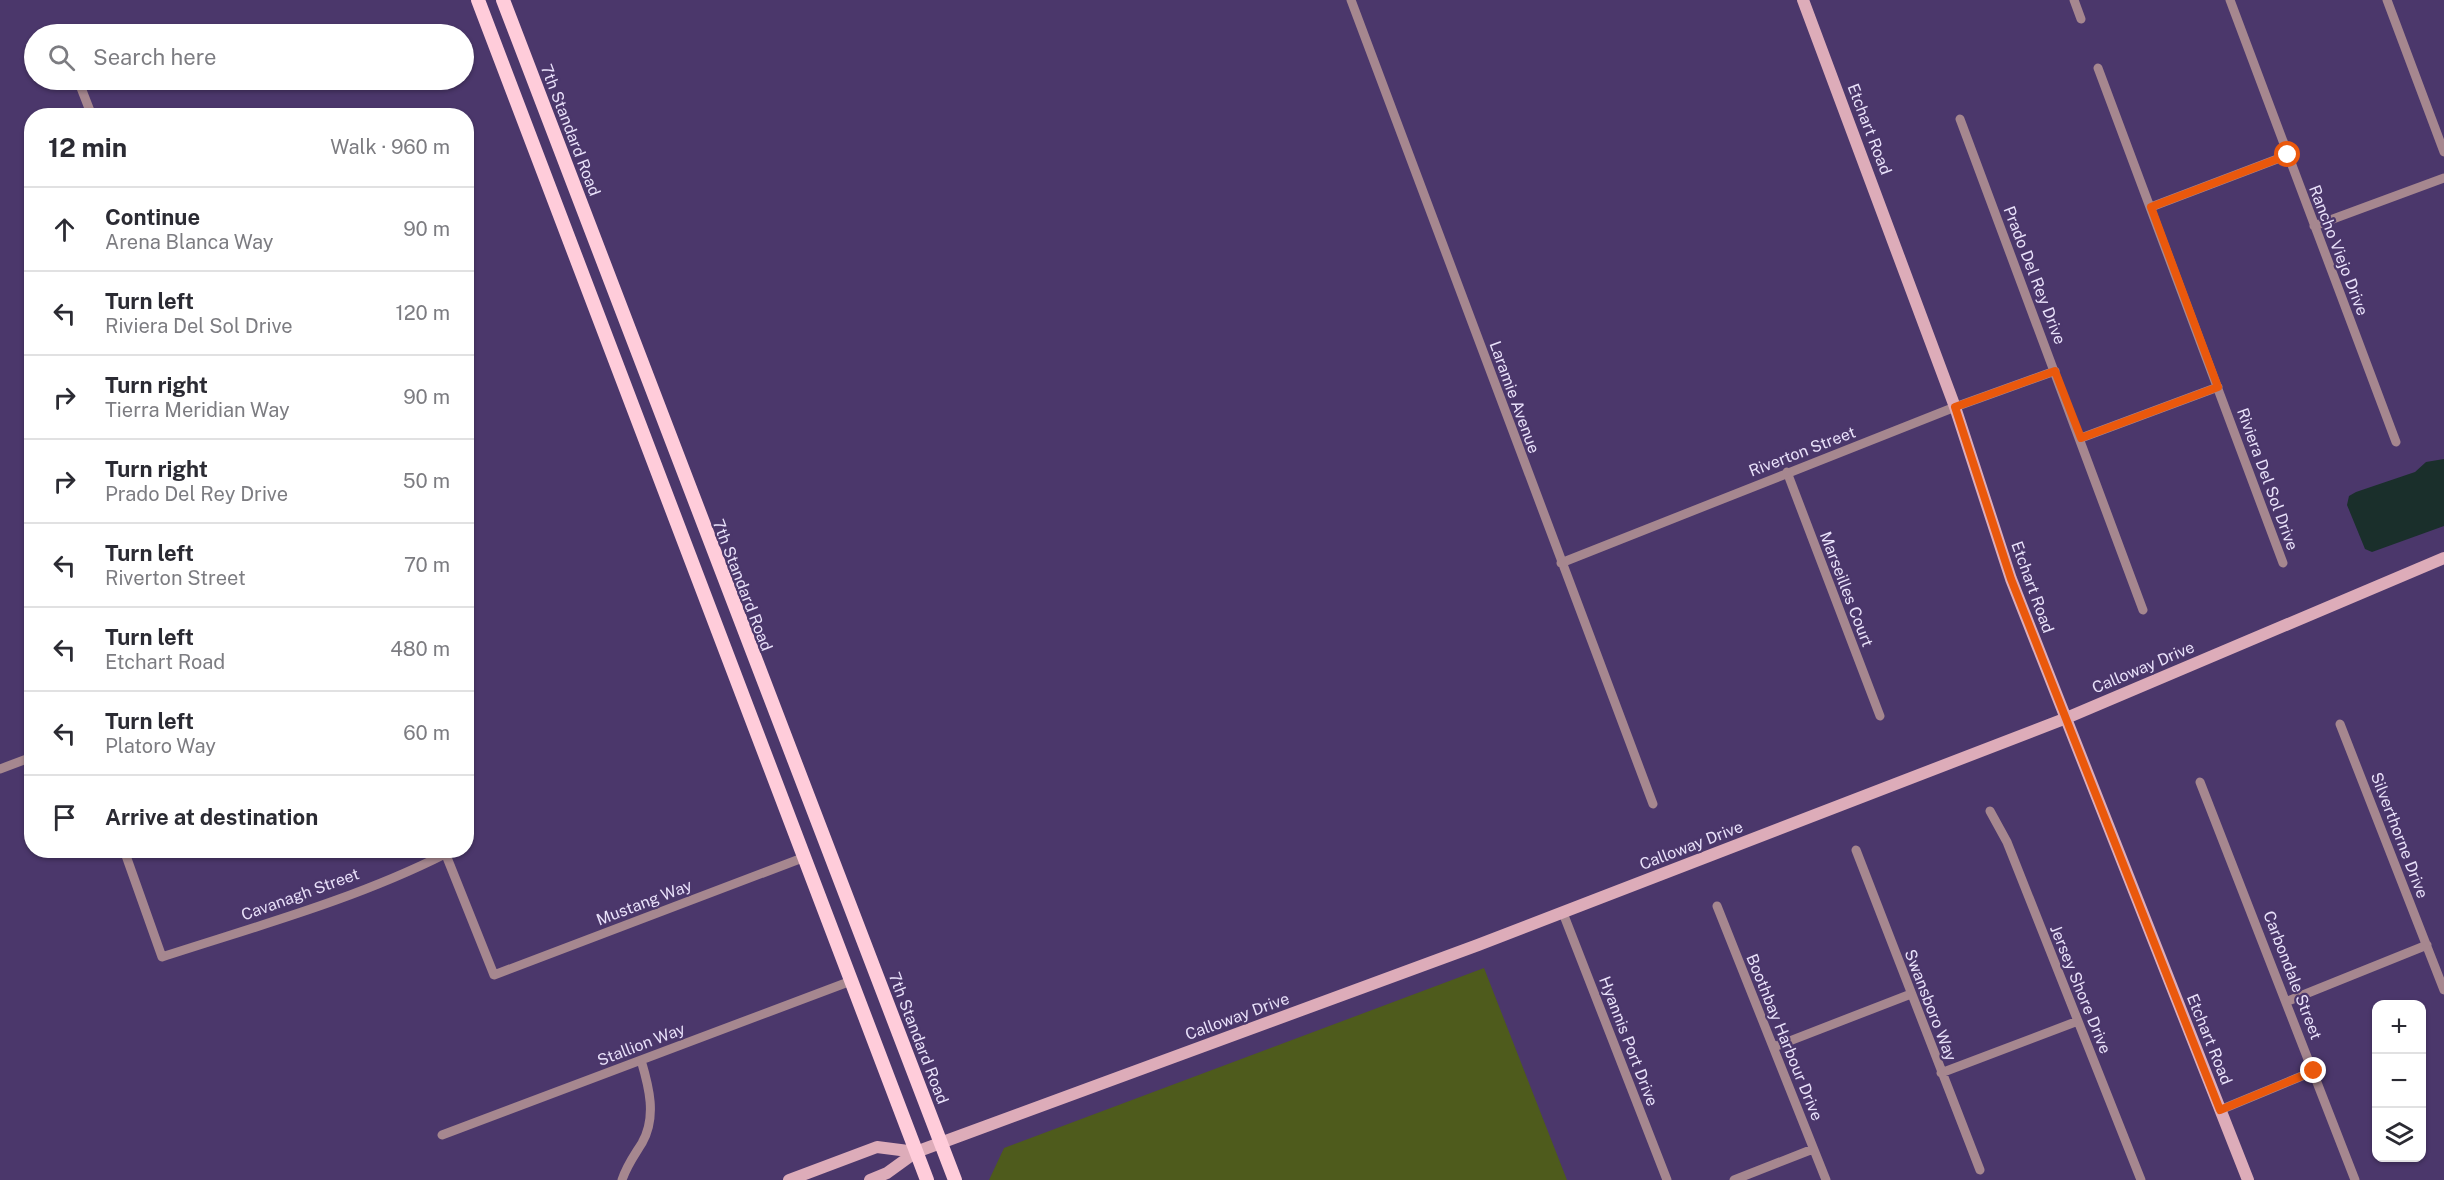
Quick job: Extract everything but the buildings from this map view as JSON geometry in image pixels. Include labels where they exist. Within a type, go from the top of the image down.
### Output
[{"type":"main road","points":[[478,0],[927,1180]]},
{"type":"main road","name":"7th Standard Road","points":[[503,0],[955,1180]]},
{"type":"main road","name":"Etchart Road","points":[[1803,0],[1955,407],[2011,579],[2248,1180]]},
{"type":"main road","name":"Calloway Drive","points":[[916,1152],[1563,913],[2064,718],[2444,558]]},
{"type":"main road","points":[[789,1180],[877,1148],[916,1152]]},
{"type":"main road","points":[[870,1180],[887,1173],[916,1152]]},
{"type":"street","name":"Laramie Avenue","points":[[1351,0],[1653,804]]},
{"type":"street","points":[[2074,0],[2081,19]]},
{"type":"street","name":"Rancho Viejo Drive","points":[[2230,0],[2396,442]]},
{"type":"street","points":[[2387,0],[2444,152]]},
{"type":"street","name":"Riviera Del Sol Drive","points":[[2098,68],[2283,563]]},
{"type":"street","points":[[82,90],[89,108]]},
{"type":"street","name":"Prado Del Rey Drive","points":[[1960,119],[2081,438],[2143,610]]},
{"type":"street","points":[[2151,207],[2288,155]]},
{"type":"street","points":[[2314,226],[2444,178]]},
{"type":"street","name":"Riverton Street","points":[[1561,563],[1787,472],[2055,371]]},
{"type":"street","points":[[2081,438],[2218,387]]},
{"type":"street","name":"Marseilles Court","points":[[1787,472],[1880,716]]},
{"type":"street","name":"Silverthorne Drive","points":[[2340,724],[2444,990]]},
{"type":"street","points":[[0,769],[24,760]]},
{"type":"street","name":"Carbondale Street","points":[[2200,782],[2288,1001],[2355,1180]]},
{"type":"street","name":"Jersey Shore Drive","points":[[1990,811],[2007,842],[2141,1180]]},
{"type":"street","name":"Swansboro Way","points":[[1856,850],[1980,1170]]},
{"type":"street","name":"Mustang Way","points":[[446,858],[494,975],[805,857]]},
{"type":"street","name":"Cavanagh Street","points":[[127,858],[162,957],[296,913],[418,867],[434,858]]},
{"type":"street","name":"Boothbay Harbour Drive","points":[[1717,906],[1826,1180]]},
{"type":"street","name":"Hyannis Port Drive","points":[[1563,913],[1667,1180]]},
{"type":"street","points":[[2288,1001],[2427,945]]},
{"type":"street","name":"Stallion Way","points":[[442,1135],[851,981]]},
{"type":"street","points":[[1774,1047],[1911,994]]},
{"type":"street","points":[[1941,1073],[2078,1021]]},
{"type":"street","points":[[622,1180],[628,1162],[643,1141],[651,1118],[650,1089],[641,1060]]},
{"type":"street","points":[[2220,1110],[2314,1071]]},
{"type":"street","points":[[1734,1180],[1814,1149]]},
{"type":"green space","points":[[1484,968],[1567,1180],[989,1180],[1004,1148]]},
{"type":"shaded area","points":[[2444,459],[2444,526],[2372,552],[2365,549],[2347,505],[2349,496],[2415,472],[2426,462]]},
{"type":"route","points":[[2288,155],[2151,207],[2218,387],[2081,438],[2055,371],[1955,407],[2011,579],[2220,1110],[2314,1071]]}]
